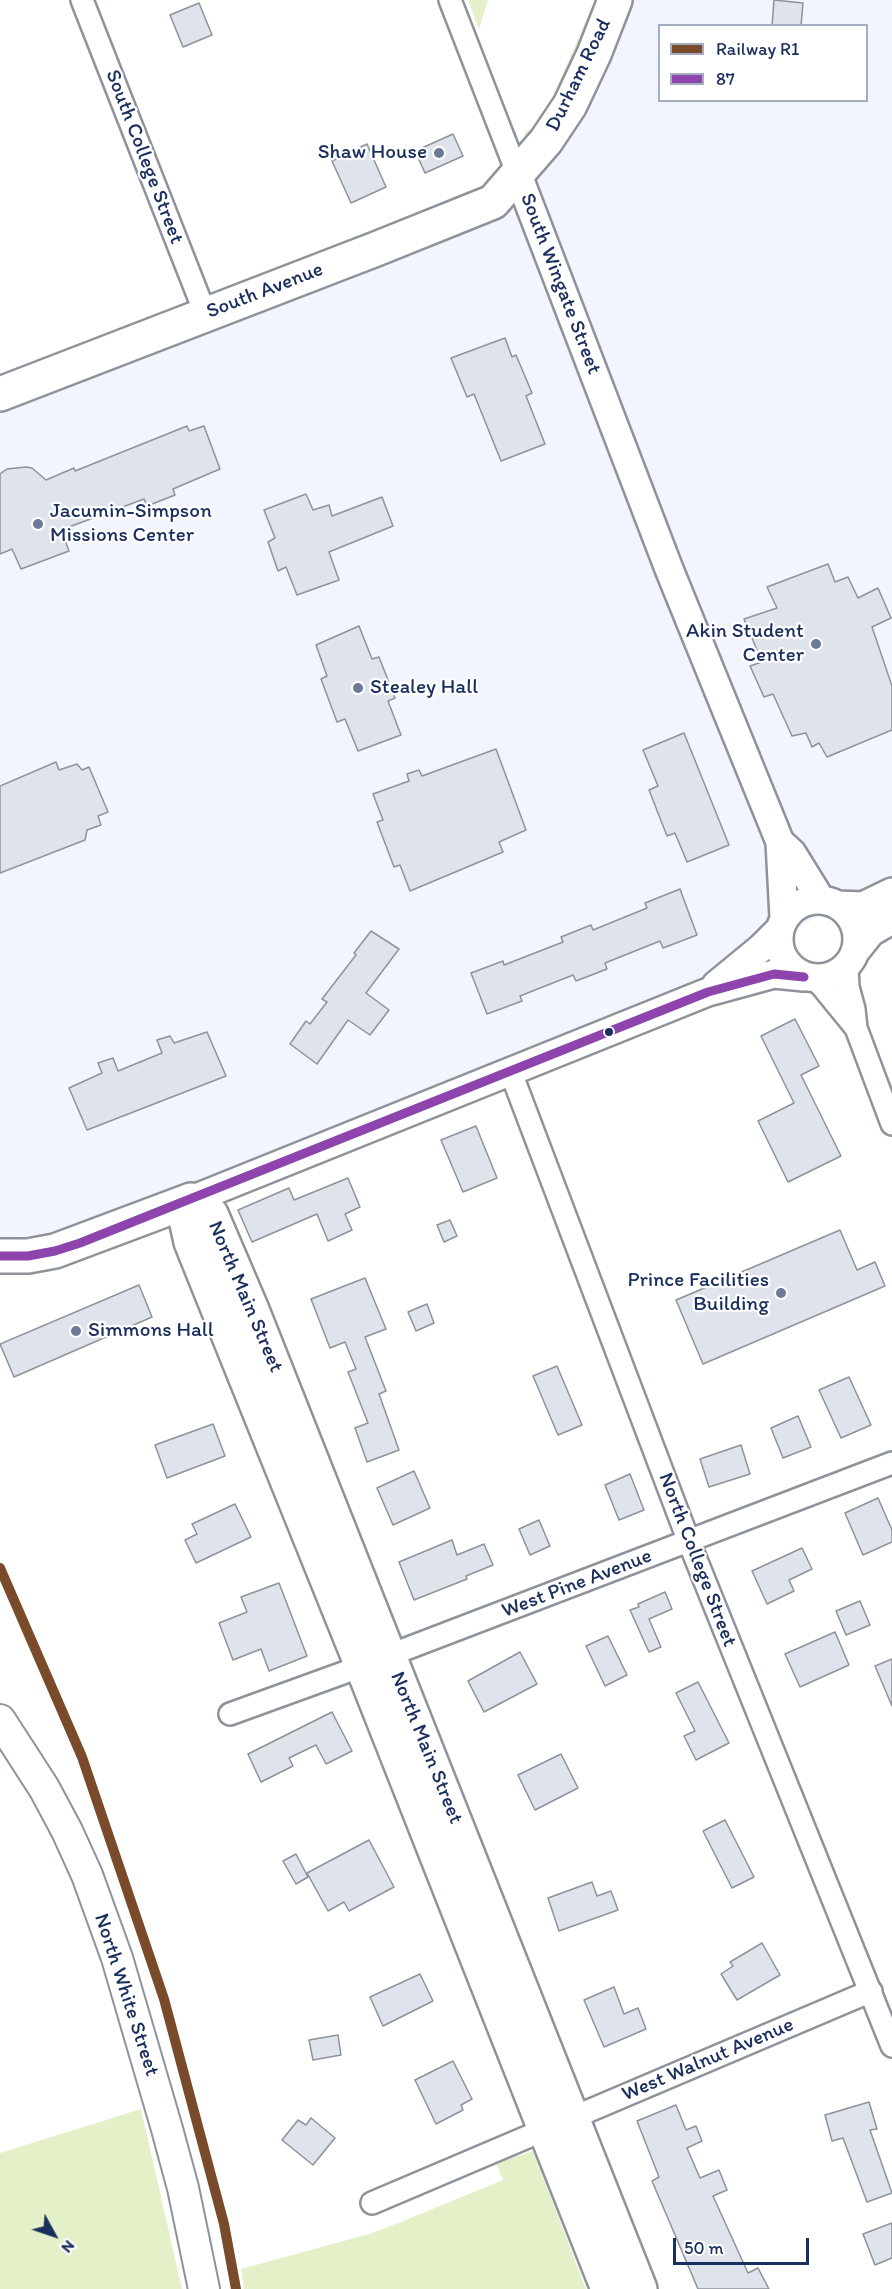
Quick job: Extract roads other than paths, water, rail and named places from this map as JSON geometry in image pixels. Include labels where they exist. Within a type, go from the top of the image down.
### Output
[{"type":"main road","name":"Durham Road","points":[[518,175],[546,141],[570,105],[594,54],[615,0]]},
{"type":"main road","name":"South Avenue","points":[[1,394],[493,202],[518,175]]},
{"type":"main road","points":[[0,1256],[28,1256],[55,1251],[190,1200]]},
{"type":"main road","name":"North Main Street","points":[[190,1200],[187,1224],[191,1242],[375,1660],[559,2123],[640,2289]]},
{"type":"main road","name":"North White Street","points":[[0,1720],[60,1816],[87,1875],[117,1958],[167,2129],[204,2289]]},
{"type":"main road","name":"North Main Street","points":[[559,2123],[608,2289]]},
{"type":"street","name":"South College Street","points":[[82,0],[205,313]]},
{"type":"street","name":"South Wingate Street","points":[[450,0],[669,568],[780,842]]},
{"type":"street","points":[[780,842],[830,903],[848,914],[855,926],[858,939],[851,959],[848,987],[856,1028],[892,1124]]},
{"type":"street","points":[[780,842],[782,923],[778,941],[785,963],[794,971],[810,978],[856,1028]]},
{"type":"street","points":[[708,992],[761,948],[792,909],[803,903],[864,906],[892,892]]},
{"type":"street","points":[[190,1200],[708,992],[774,974],[829,978],[851,959],[871,932],[892,920]]},
{"type":"street","name":"North College Street","points":[[510,1070],[689,1542],[892,2046]]},
{"type":"street","name":"West Pine Avenue","points":[[230,1714],[689,1542],[892,1463]]},
{"type":"street","name":"West Walnut Avenue","points":[[372,2203],[871,1992]]},
{"type":"rail line","name":"R1","points":[[0,1568],[82,1757],[164,1999],[224,2224],[236,2289]]},
{"type":"place","name":"Shaw House","points":[[439,153]]},
{"type":"place","name":"Jacumin-Simpson Missions Center","points":[[38,524]]},
{"type":"place","name":"Akin Student Center","points":[[816,644]]},
{"type":"place","name":"Stealey Hall","points":[[358,688]]},
{"type":"place","name":"Prince Facilities Building","points":[[781,1293]]},
{"type":"place","name":"Simmons Hall","points":[[76,1331]]}]
